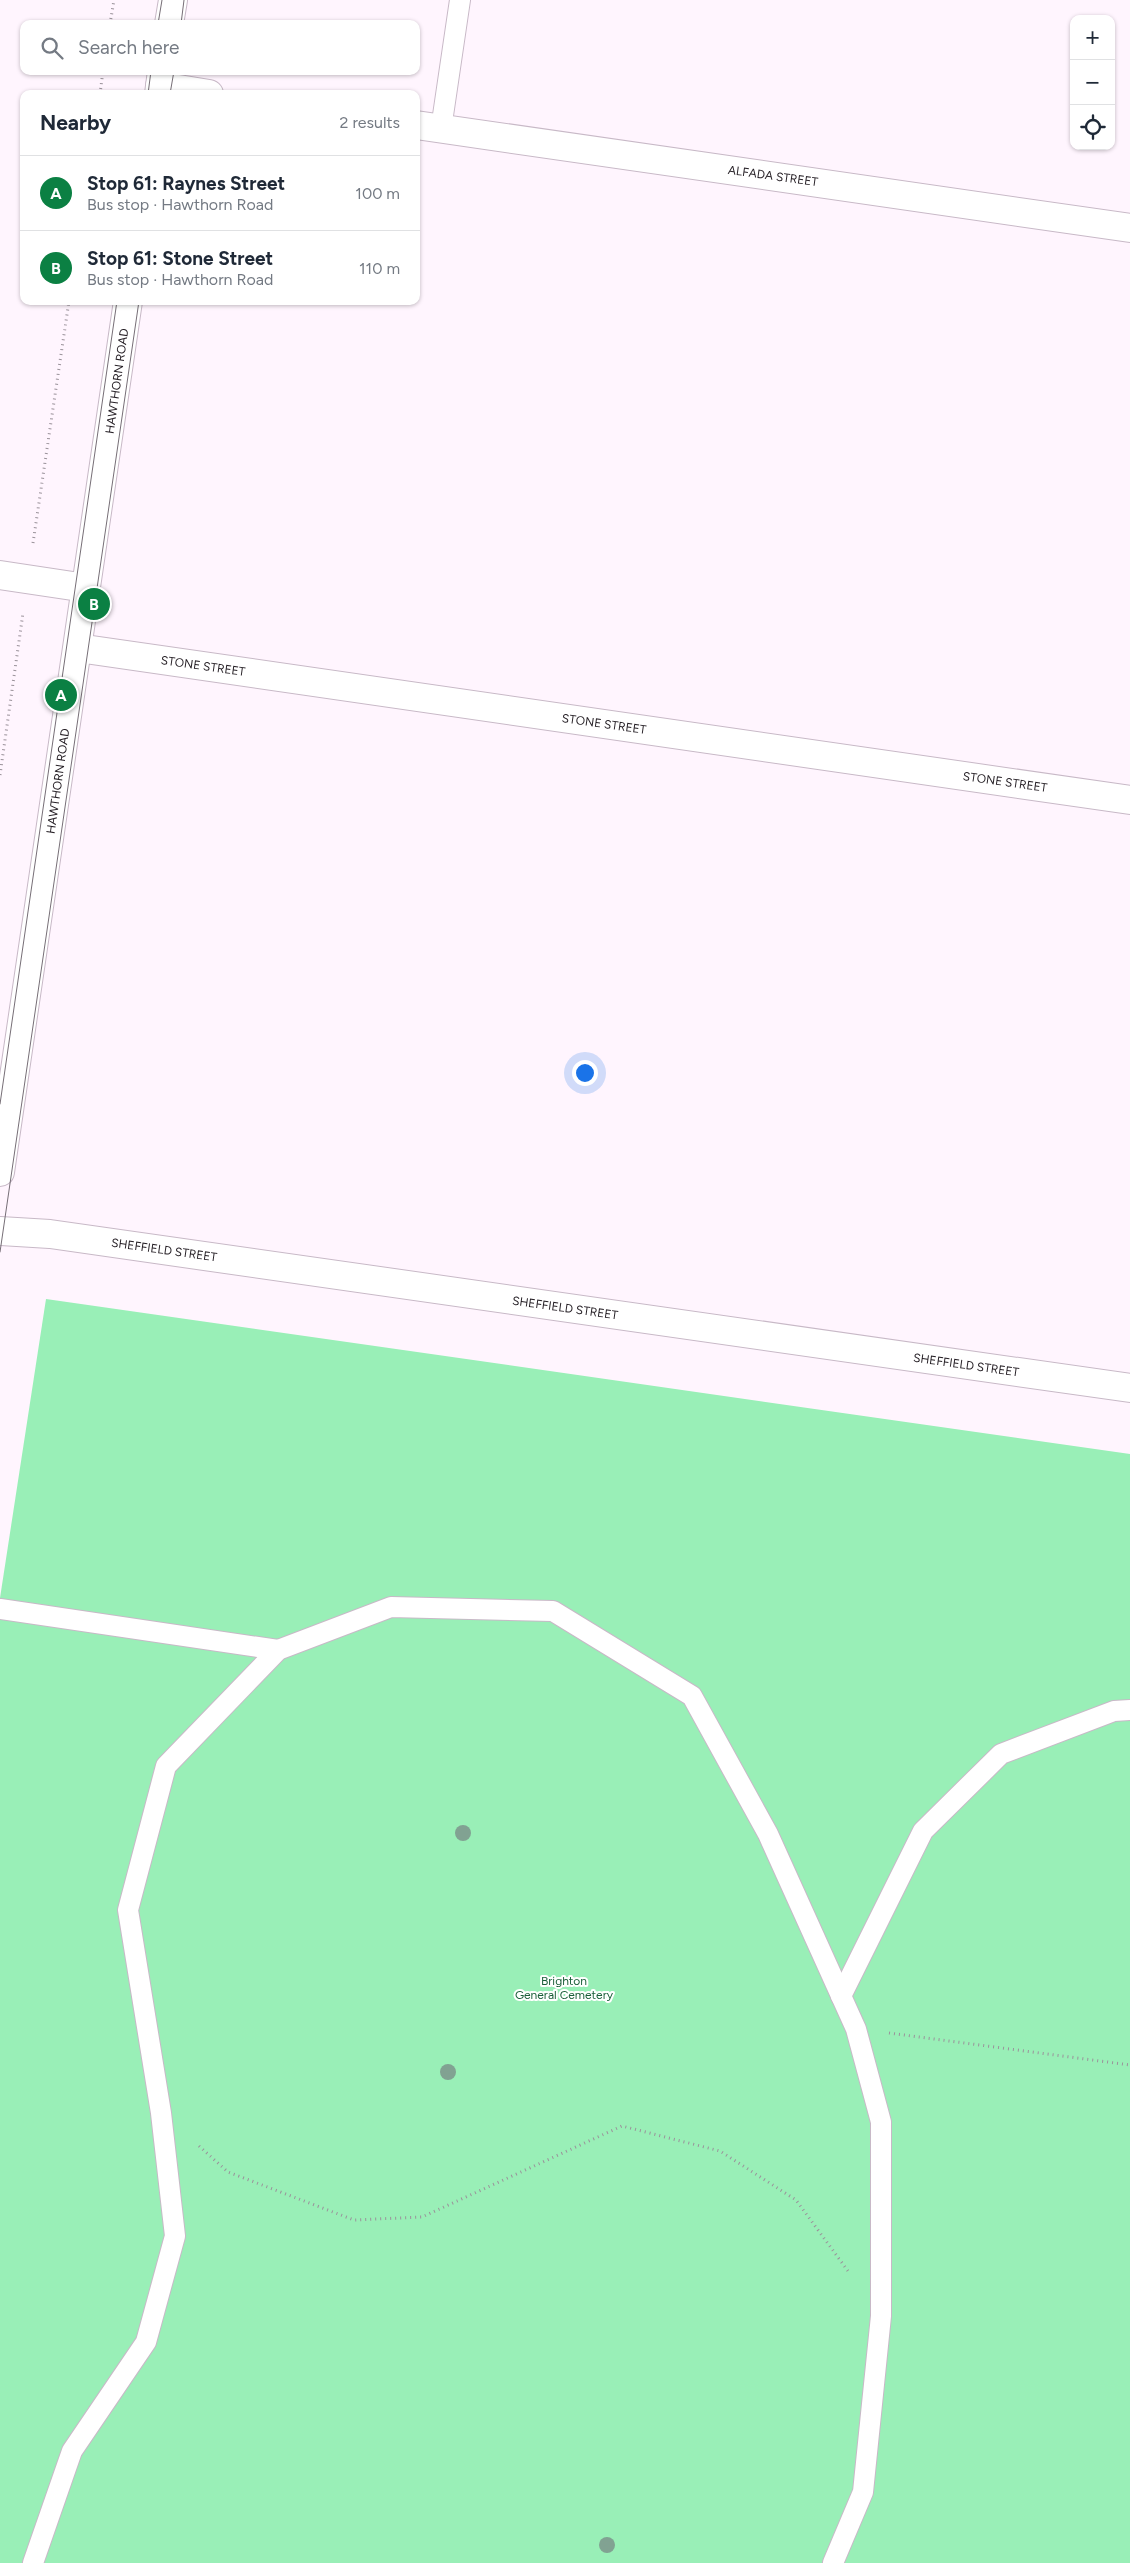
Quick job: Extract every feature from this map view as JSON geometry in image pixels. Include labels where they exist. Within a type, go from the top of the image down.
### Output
[{"type":"street","points":[[170,20],[173,0]]},
{"type":"street","points":[[161,84],[190,90]]},
{"type":"street","name":"ALFADA STREET","points":[[429,127],[1130,228]]},
{"type":"street","name":"HAWTHORN ROAD","points":[[0,1172],[127,305]]},
{"type":"street","points":[[0,575],[86,588]]},
{"type":"street","name":"STONE STREET","points":[[78,648],[1130,800]]},
{"type":"street","name":"SHEFFIELD STREET","points":[[0,1231],[50,1234],[1130,1388]]},
{"type":"lane","points":[[429,127],[460,0]]},
{"type":"lane","points":[[33,2563],[72,2451],[146,2342],[175,2236],[161,2113],[128,1910],[166,1766],[278,1650],[391,1607],[553,1611],[692,1696],[768,1834],[856,2029],[881,2122],[881,2316],[863,2492],[833,2563]]},
{"type":"lane","points":[[0,1609],[278,1650]]},
{"type":"lane","points":[[842,1996],[923,1832],[1000,1754],[1114,1711],[1130,1710]]},
{"type":"path","points":[[111,20],[114,0]]},
{"type":"path","points":[[101,90],[102,75]]},
{"type":"path","points":[[0,775],[68,305]]},
{"type":"path","points":[[856,2029],[1130,2065]]},
{"type":"path","points":[[161,2113],[228,2172],[354,2220],[422,2217],[622,2126],[720,2151],[796,2200],[881,2316]]},
{"type":"green space","name":"Brighton General Cemetery","points":[[46,1299],[1130,1454],[1130,2563],[0,2563],[0,1598]]},
{"type":"tram line","points":[[159,20],[162,0]]},
{"type":"tram line","points":[[182,20],[184,0]]},
{"type":"tram line","points":[[149,90],[150,75]]},
{"type":"tram line","points":[[171,90],[173,75]]},
{"type":"tram line","points":[[0,1104],[116,305]]},
{"type":"tram line","points":[[0,1252],[138,305]]},
{"type":"place","name":"Stop 61: Stone Street","points":[[94,604]]},
{"type":"place","name":"Stop 61: Raynes Street","points":[[61,695]]}]
